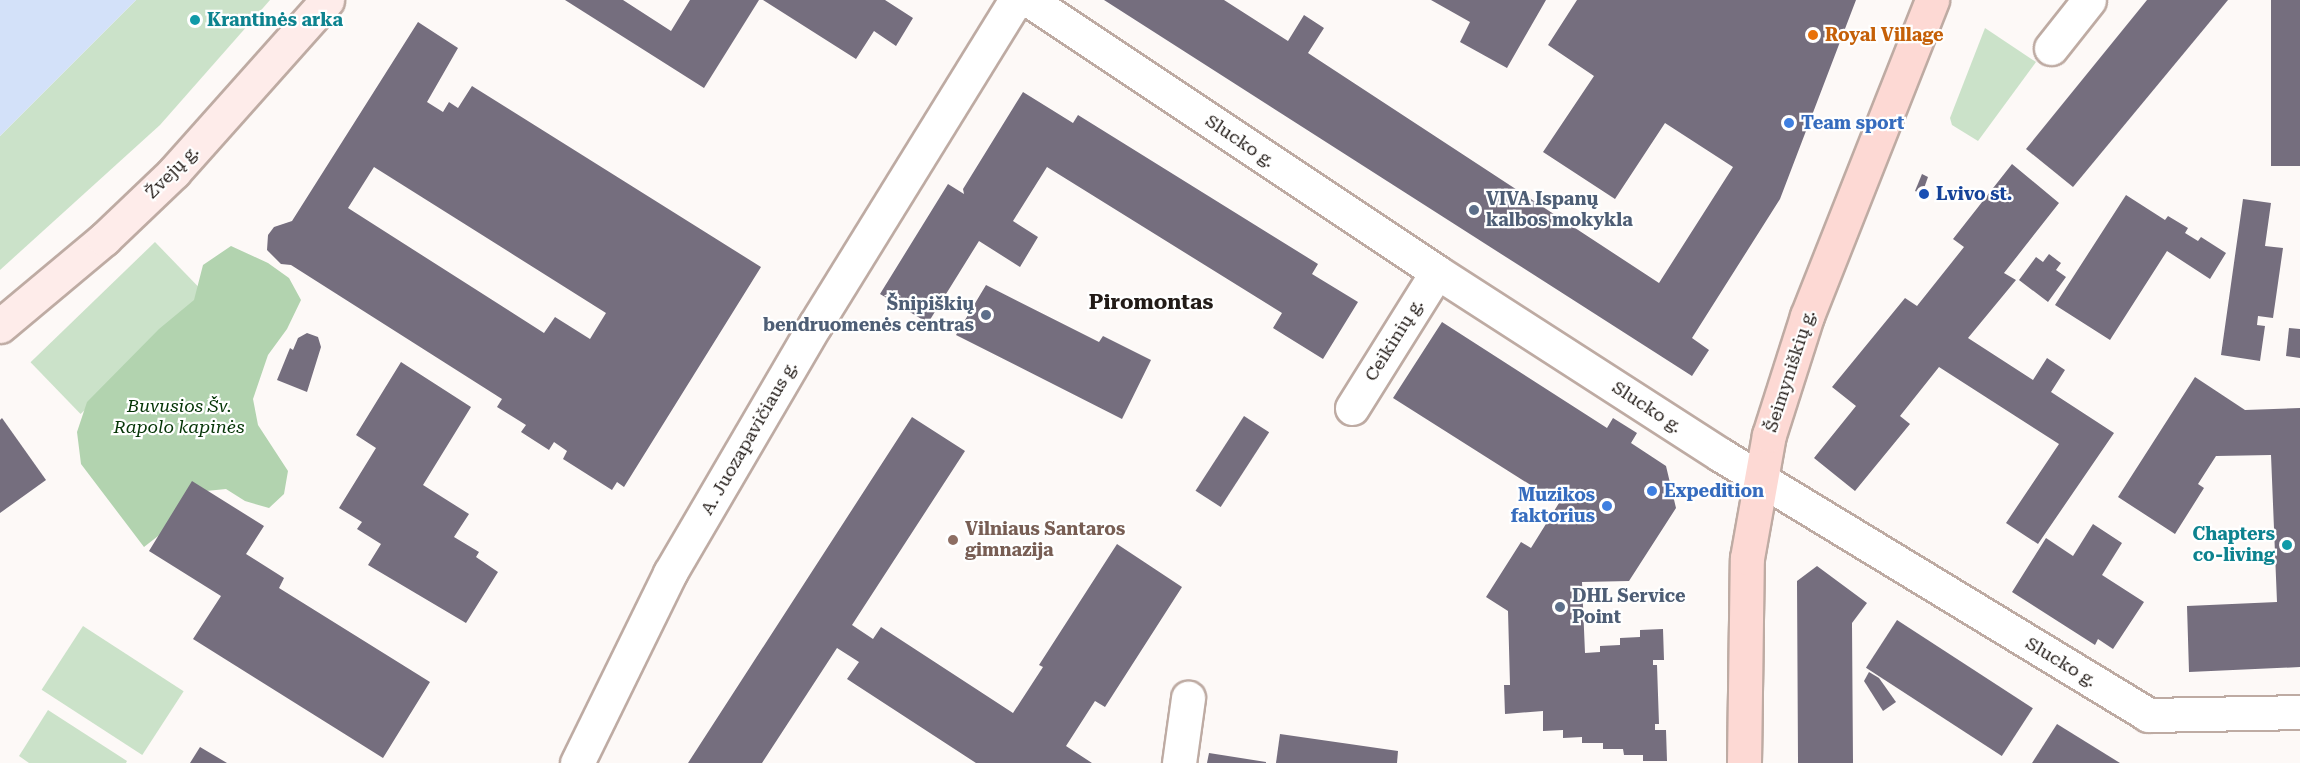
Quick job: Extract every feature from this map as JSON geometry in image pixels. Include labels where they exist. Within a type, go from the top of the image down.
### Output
[{"type":"main road","name":"Šeimyniškių g.","points":[[1744,763],[1744,599],[1750,532],[1779,396],[1932,0]]},
{"type":"street","name":"Žvejų g.","points":[[0,326],[104,239],[174,172],[327,0]]},
{"type":"street","name":"A. Juozapavičiaus g.","points":[[577,763],[670,573],[815,325],[1016,0]]},
{"type":"street","name":"Slucko g.","points":[[1029,0],[1437,272],[1760,480],[2148,715],[2300,712]]},
{"type":"street","points":[[2051,48],[2089,0]]},
{"type":"street","name":"Ceikinių g.","points":[[1352,408],[1437,272]]},
{"type":"street","points":[[1179,763],[1188,698]]},
{"type":"green space","points":[[136,0],[270,0],[160,125],[0,270],[0,136]]},
{"type":"green space","points":[[1985,28],[2036,62],[1978,141],[1952,125],[1950,118]]},
{"type":"green space","points":[[155,242],[205,294],[81,414],[31,362]]},
{"type":"green space","name":"Buvusios Šv. Rapolo kapinės","points":[[231,246],[268,263],[289,278],[301,300],[287,329],[268,355],[253,399],[258,425],[288,471],[284,494],[269,508],[245,501],[226,489],[196,492],[167,529],[144,547],[81,464],[77,432],[87,402],[159,329],[194,300],[203,265]]},
{"type":"green space","points":[[83,626],[184,691],[142,755],[42,690]]},
{"type":"green space","points":[[48,710],[127,761],[126,763],[29,763],[19,756]]},
{"type":"water","points":[[0,0],[136,0],[0,136]]},
{"type":"building","points":[[565,0],[623,0],[671,31],[690,0],[759,0],[704,88]]},
{"type":"building","points":[[763,0],[885,0],[913,18],[896,46],[874,31],[856,59]]},
{"type":"building","points":[[1104,0],[1224,0],[1288,41],[1304,15],[1324,28],[1308,53],[1659,283],[1733,167],[1665,123],[1615,199],[1543,152],[1594,76],[1548,45],[1577,0],[1856,0],[1780,199],[1692,338],[1709,350],[1692,376]]},
{"type":"building","points":[[1431,0],[1546,0],[1507,68],[1460,42],[1470,22]]},
{"type":"building","points":[[2147,0],[2228,0],[2073,187],[2026,149]]},
{"type":"building","points":[[2271,0],[2300,0],[2300,166],[2271,166]]},
{"type":"building","points":[[418,22],[458,48],[427,102],[443,112],[449,102],[458,108],[472,86],[761,267],[624,487],[617,482],[612,490],[563,459],[567,451],[554,442],[549,450],[521,432],[526,425],[497,407],[502,399],[291,265],[281,264],[267,250],[268,235],[274,227],[292,221]],"holes":[[[374,167],[606,313],[590,339],[555,317],[544,333],[348,208]]]},
{"type":"building","points":[[1023,92],[1073,123],[1078,115],[1318,264],[1312,274],[1358,302],[1323,359],[1273,328],[1282,313],[1047,167],[1013,221],[1038,237],[1020,267],[979,241],[928,323],[880,294],[948,184],[964,194],[963,189]]},
{"type":"building","points":[[2012,164],[2059,203],[2004,273],[2016,280],[1968,338],[2033,380],[2047,358],[2065,370],[2051,392],[2114,433],[2038,544],[2006,523],[2059,444],[1939,367],[1900,416],[1910,424],[1855,491],[1814,458],[1856,406],[1832,387],[1905,298],[1917,306],[1964,247],[1953,239]]},
{"type":"building","points":[[1922,174],[1928,177],[1922,194],[1915,191]]},
{"type":"building","points":[[2126,195],[2165,220],[2168,216],[2188,228],[2185,233],[2198,241],[2201,237],[2226,253],[2210,279],[2167,251],[2110,340],[2055,305]]},
{"type":"building","points":[[2243,199],[2271,203],[2265,246],[2283,248],[2273,318],[2258,316],[2257,325],[2265,326],[2260,361],[2221,355]]},
{"type":"building","points":[[2049,254],[2061,263],[2056,270],[2066,277],[2048,302],[2019,280],[2036,257],[2043,262]]},
{"type":"building","points":[[986,285],[1099,342],[1103,336],[1151,360],[1122,419],[956,335]]},
{"type":"building","points":[[1442,322],[1607,428],[1613,418],[1637,433],[1631,443],[1666,466],[1676,508],[1629,581],[1582,582],[1585,653],[1600,652],[1600,646],[1620,645],[1620,638],[1640,637],[1640,630],[1663,629],[1664,660],[1653,660],[1653,665],[1657,665],[1659,724],[1655,724],[1655,730],[1666,730],[1667,761],[1643,761],[1643,755],[1624,755],[1623,749],[1603,749],[1603,743],[1582,743],[1582,737],[1563,738],[1563,730],[1543,731],[1543,711],[1505,714],[1504,685],[1510,685],[1508,611],[1486,597],[1521,542],[1531,548],[1559,503],[1393,398]]},
{"type":"building","points":[[2289,328],[2300,329],[2300,358],[2286,356]]},
{"type":"building","points":[[307,333],[318,337],[321,347],[307,392],[277,380],[290,348],[293,350],[298,338]]},
{"type":"building","points":[[401,362],[471,407],[423,485],[469,514],[454,537],[479,552],[476,557],[498,572],[466,623],[368,565],[381,544],[357,529],[362,522],[339,508],[376,448],[356,435]]},
{"type":"building","name":"Chapters co-living","points":[[2195,377],[2245,410],[2300,408],[2300,667],[2189,672],[2187,606],[2277,602],[2271,455],[2216,456],[2198,484],[2204,488],[2175,534],[2118,497]]},
{"type":"building","points":[[1244,416],[1269,432],[1221,507],[1196,491]]},
{"type":"building","points":[[912,417],[965,451],[852,625],[873,639],[881,627],[1013,713],[1043,667],[1039,665],[1117,544],[1182,587],[1105,707],[1095,701],[1066,746],[1092,763],[976,763],[847,679],[859,662],[837,648],[762,763],[688,763]]},
{"type":"building","points":[[2,418],[46,480],[0,513],[0,420]]},
{"type":"building","points":[[192,481],[264,526],[246,554],[284,578],[279,588],[430,682],[383,758],[193,639],[221,596],[149,551]]},
{"type":"building","points":[[2093,524],[2122,543],[2102,575],[2144,602],[2113,649],[2098,639],[2095,645],[2012,592],[2046,538],[2073,556]]},
{"type":"building","points":[[1817,566],[1867,603],[1852,623],[1853,763],[1798,763],[1797,581]]},
{"type":"building","points":[[1897,620],[2033,708],[2002,756],[1866,668]]},
{"type":"building","points":[[1869,672],[1879,678],[1896,702],[1883,711],[1864,681]]},
{"type":"building","points":[[2057,724],[2120,763],[2032,763]]},
{"type":"building","points":[[1280,734],[1398,751],[1397,763],[1276,763]]},
{"type":"building","points":[[200,747],[227,763],[190,763]]},
{"type":"building","points":[[1209,753],[1266,762],[1266,763],[1207,763]]},
{"type":"place","name":"Krantinės arka","points":[[195,20]]},
{"type":"place","name":"Royal Village","points":[[1813,35]]},
{"type":"place","name":"Team sport","points":[[1789,123]]},
{"type":"place","name":"Lvivo st.","points":[[1924,194]]},
{"type":"place","name":"VIVA Ispanų kalbos mokykla","points":[[1474,210]]},
{"type":"place","name":"Šnipiškių bendruomenės centras","points":[[986,315]]},
{"type":"place","name":"Expedition","points":[[1652,491]]},
{"type":"place","name":"Muzikos faktorius","points":[[1607,506]]},
{"type":"place","name":"Vilniaus Santaros gimnazija","points":[[953,540]]},
{"type":"place","name":"Chapters co-living","points":[[2287,545]]},
{"type":"place","name":"DHL Service Point","points":[[1560,607]]},
{"type":"district","name":"Piromontas","points":[[1151,302]]}]
